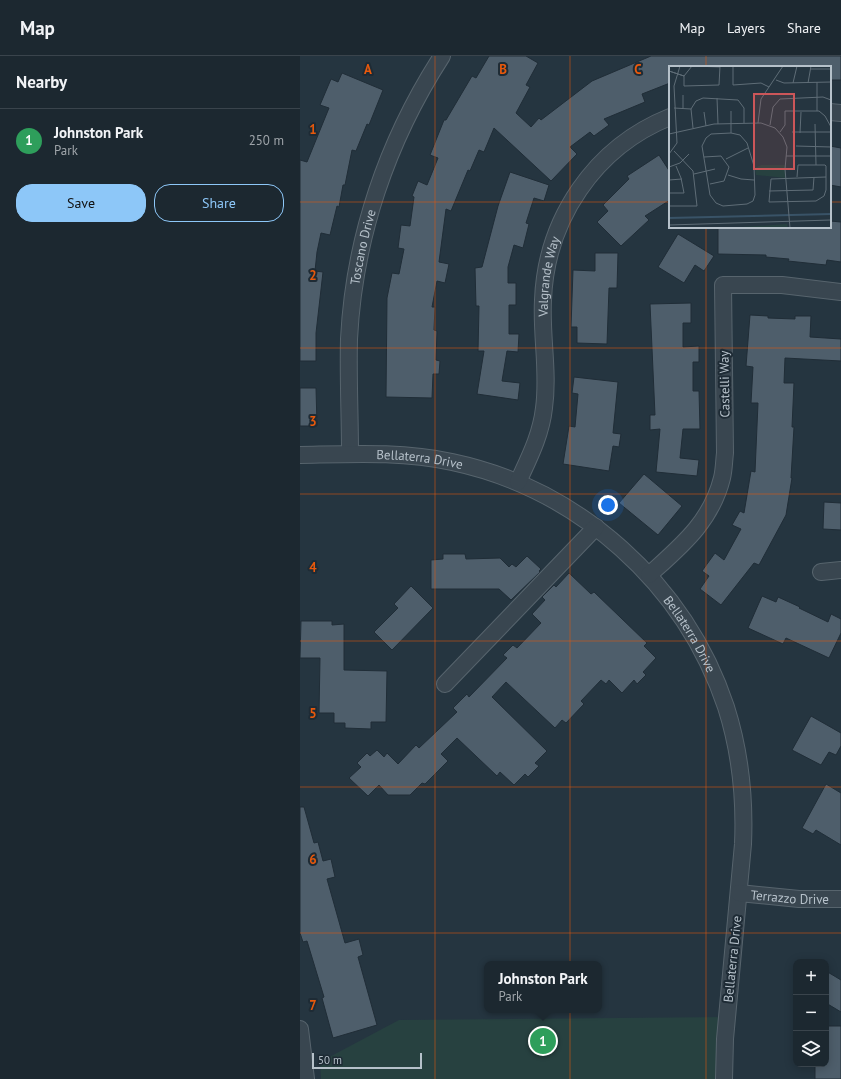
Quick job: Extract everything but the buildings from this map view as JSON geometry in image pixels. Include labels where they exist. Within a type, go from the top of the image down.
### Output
[{"type":"street","name":"Toscano Drive","points":[[350,454],[350,338],[352,306],[359,256],[377,189],[400,131],[423,86],[442,56]]},
{"type":"street","points":[[831,112],[841,113]]},
{"type":"street","name":"Valgrande Way","points":[[518,482],[532,454],[538,437],[544,409],[546,391],[543,300],[546,270],[553,240],[565,212],[581,186],[601,162],[633,136],[659,121],[669,117]]},
{"type":"street","name":"Castelli Way","points":[[650,575],[687,541],[702,522],[714,501],[722,478],[725,453],[723,285],[782,285],[841,292]]},
{"type":"street","name":"Bellaterra Drive","points":[[300,455],[398,454],[425,457],[479,468],[518,482],[566,506],[620,546],[650,575],[676,608],[698,643],[726,707],[740,768],[744,816],[743,844],[725,1039],[724,1079]]},
{"type":"street","points":[[445,684],[596,527]]},
{"type":"street","points":[[821,572],[841,570]]},
{"type":"street","name":"Terrazzo Drive","points":[[739,893],[799,899],[841,898]]},
{"type":"street","points":[[300,1029],[306,1079]]},
{"type":"green space","points":[[727,1017],[728,1079],[321,1079],[320,1062],[399,1020]]},
{"type":"place","name":"Johnston Park","points":[[543,1041]]}]
